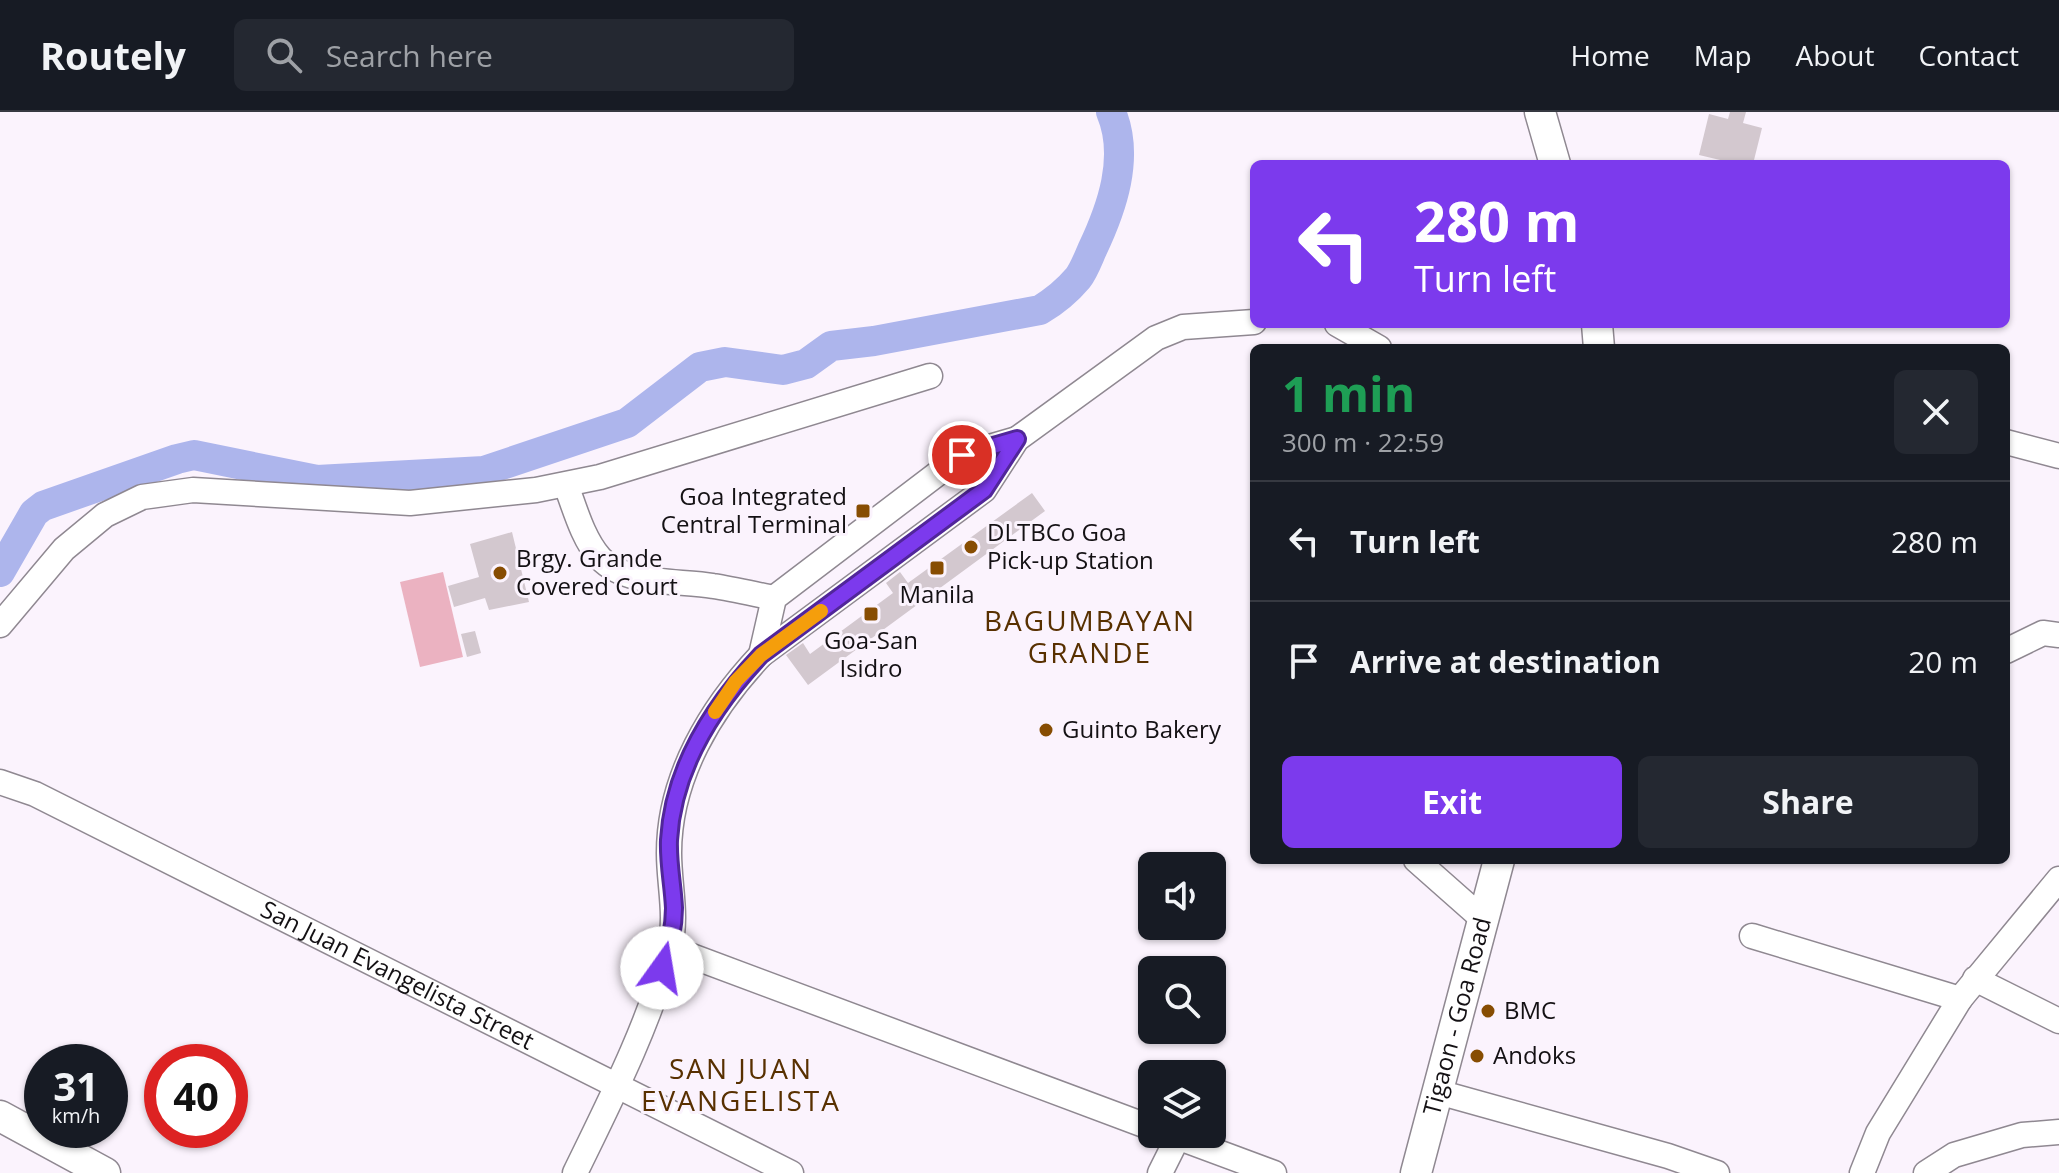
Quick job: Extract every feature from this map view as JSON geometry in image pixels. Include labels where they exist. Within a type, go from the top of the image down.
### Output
[{"type":"main road","points":[[1540,112],[1554,160]]},
{"type":"main road","name":"Tigaon - Goa Road","points":[[1416,1173],[1498,864]]},
{"type":"main road","points":[[0,1116],[105,1173]]},
{"type":"street","points":[[761,655],[774,598],[962,455],[1017,439],[1156,338],[1183,327],[1250,322]]},
{"type":"street","points":[[1344,328],[1372,344]]},
{"type":"street","points":[[0,625],[64,549],[105,515],[142,497],[193,490],[410,503],[566,485],[615,473],[930,376]]},
{"type":"street","points":[[575,1173],[617,1088],[670,948],[674,908],[669,838],[678,791],[691,755],[711,717],[736,681],[761,655],[984,490],[1017,439]]},
{"type":"street","points":[[2010,443],[2059,456]]},
{"type":"street","points":[[566,485],[588,538],[600,558],[612,567],[643,577],[715,586],[774,598]]},
{"type":"street","points":[[2010,649],[2043,633],[2059,635]]},
{"type":"street","name":"San Juan Evangelista Street","points":[[0,782],[35,794],[791,1173]]},
{"type":"street","points":[[1421,864],[1485,921]]},
{"type":"street","points":[[1862,1173],[1878,1133],[1960,999],[2055,891]]},
{"type":"street","points":[[1752,936],[1960,999]]},
{"type":"street","points":[[670,948],[1138,1123]]},
{"type":"street","points":[[1975,979],[2059,1021]]},
{"type":"street","points":[[1438,1092],[1609,1139],[1717,1173]]},
{"type":"street","points":[[1926,1173],[1954,1155],[2022,1135],[2059,1132]]},
{"type":"street","points":[[1160,1173],[1169,1148]]},
{"type":"street","points":[[1206,1148],[1274,1173]]},
{"type":"shaded area","points":[[443,572],[463,657],[420,667],[400,582]]},
{"type":"building","points":[[1730,112],[1746,112],[1743,123],[1762,128],[1754,160],[1720,160],[1699,155],[1709,114],[1728,119]]},
{"type":"building","points":[[1032,493],[1045,511],[808,685],[786,655],[803,643],[810,654],[893,593],[886,583],[900,572],[908,583]]},
{"type":"building","name":"Brgy. Grande Covered Court","points":[[512,532],[529,602],[489,610],[485,598],[454,607],[448,586],[479,577],[470,544]]},
{"type":"building","points":[[475,631],[481,653],[467,657],[461,634]]},
{"type":"waterway","points":[[0,572],[34,513],[43,506],[177,459],[194,455],[317,480],[484,471],[627,423],[700,367],[725,362],[783,370],[806,364],[831,346],[1040,310],[1078,278],[1106,217],[1119,164],[1119,147],[1111,112]]},
{"type":"slow traffic","points":[[715,712],[736,681],[761,655],[821,611]]},
{"type":"place","name":"Goa Integrated Central Terminal","points":[[863,511]]},
{"type":"place","name":"DLTBCo Goa Pick-up Station","points":[[971,547]]},
{"type":"place","name":"Manila","points":[[937,568]]},
{"type":"place","name":"Brgy. Grande Covered Court","points":[[500,573]]},
{"type":"place","name":"Goa-San Isidro","points":[[871,614]]},
{"type":"place","name":"Guinto Bakery","points":[[1046,730]]},
{"type":"place","name":"BMC","points":[[1488,1011]]},
{"type":"place","name":"Andoks","points":[[1477,1056]]},
{"type":"district","name":"BAGUMBAYAN GRANDE","points":[[1090,637]]},
{"type":"district","name":"SAN JUAN EVANGELISTA","points":[[741,1085]]},
{"type":"route","points":[[662,968],[670,948],[674,908],[669,861],[672,816],[691,755],[711,717],[736,681],[761,655],[984,490],[1017,439],[962,455]]}]
